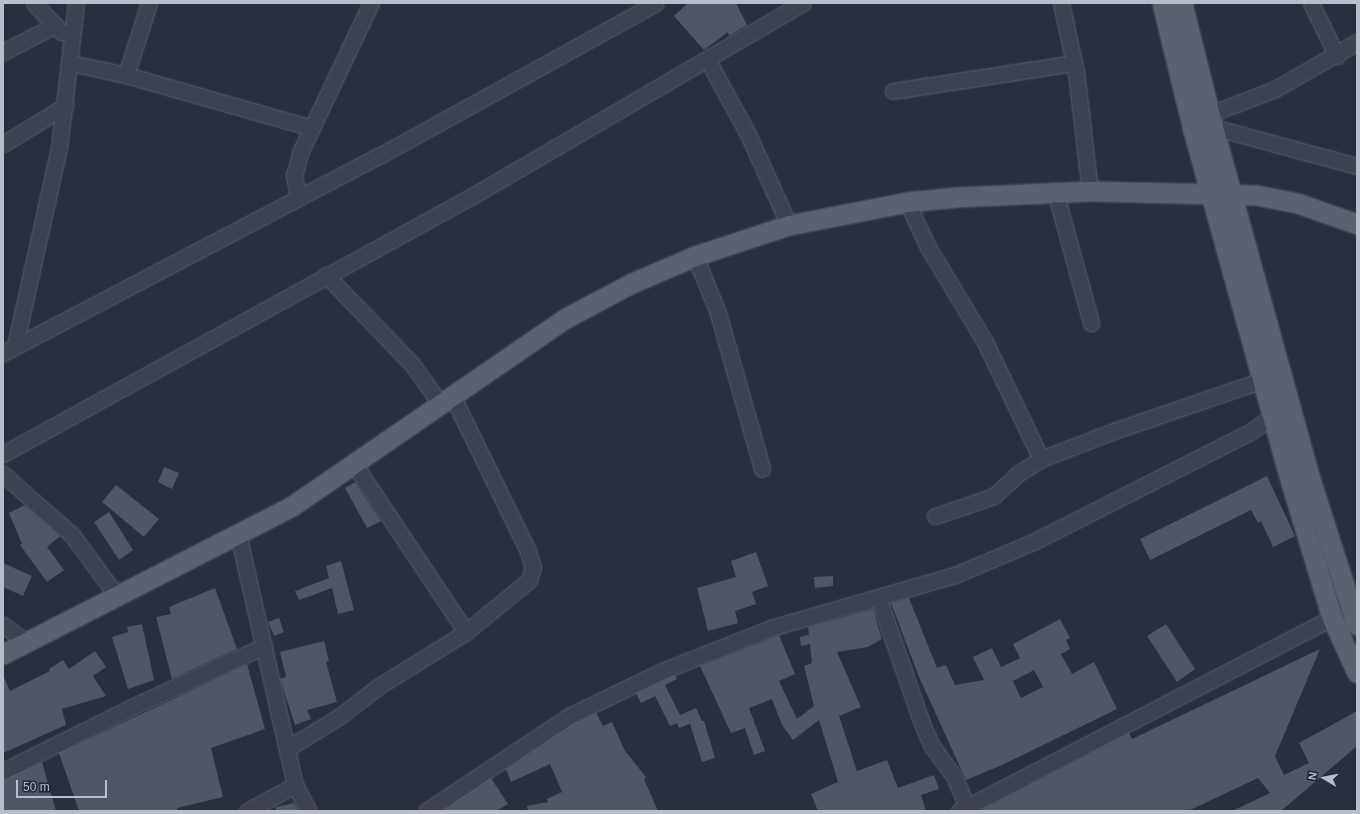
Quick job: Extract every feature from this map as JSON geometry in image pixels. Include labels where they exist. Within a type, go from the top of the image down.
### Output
[{"type":"main road","points":[[1162,3],[1262,380],[1332,618],[1357,673]]},
{"type":"main road","points":[[1182,3],[1211,120],[1310,479],[1357,625]]},
{"type":"main road","points":[[3,654],[292,506],[447,401],[564,319],[632,283],[695,256],[789,225],[908,202],[1090,191],[1212,196],[1256,196],[1297,203],[1357,224]]},
{"type":"street","points":[[34,3],[72,43]]},
{"type":"street","points":[[9,350],[41,239],[65,106],[76,3]]},
{"type":"street","points":[[126,75],[149,3]]},
{"type":"street","points":[[299,198],[294,184],[295,168],[312,128],[371,3]]},
{"type":"street","points":[[9,350],[299,198],[638,7],[656,3]]},
{"type":"street","points":[[3,454],[326,275],[474,195],[802,3]]},
{"type":"street","points":[[1061,3],[1074,63],[1090,191]]},
{"type":"street","points":[[1311,3],[1337,56]]},
{"type":"street","points":[[3,52],[55,26]]},
{"type":"street","points":[[1211,120],[1275,89],[1337,56],[1357,42]]},
{"type":"street","points":[[707,59],[747,132],[789,225]]},
{"type":"street","points":[[70,63],[126,75],[312,128]]},
{"type":"street","points":[[893,91],[1074,63]]},
{"type":"street","points":[[3,144],[65,106]]},
{"type":"street","points":[[1211,120],[1357,166]]},
{"type":"street","points":[[1055,192],[1091,323]]},
{"type":"street","points":[[908,202],[928,247],[985,342],[1041,459]]},
{"type":"street","points":[[695,256],[718,313],[762,469]]},
{"type":"street","points":[[288,748],[340,716],[379,686],[466,632],[521,588],[529,580],[532,567],[527,549],[447,401],[326,275]]},
{"type":"street","points":[[935,516],[994,496],[1019,473],[1041,459],[1114,431],[1262,380]]},
{"type":"street","points":[[426,811],[569,716],[655,674],[771,628],[955,575],[1035,540],[1250,432],[1273,416]]},
{"type":"street","points":[[354,464],[466,632]]},
{"type":"street","points":[[3,474],[72,535],[117,596]]},
{"type":"street","points":[[238,534],[288,748],[295,785],[309,811]]},
{"type":"street","points":[[878,597],[923,726],[932,746],[954,776],[963,809],[1332,618]]},
{"type":"street","points":[[3,625],[26,642]]},
{"type":"street","points":[[3,771],[136,705],[264,646]]},
{"type":"street","points":[[247,811],[295,785]]},
{"type":"building","points":[[688,3],[736,3],[747,25],[729,36],[728,32],[704,50],[674,16]]},
{"type":"building","points":[[164,467],[179,473],[172,489],[158,482]]},
{"type":"building","points":[[1267,476],[1295,536],[1273,547],[1261,521],[1258,523],[1251,510],[1150,560],[1140,539]]},
{"type":"building","points":[[355,482],[381,521],[367,528],[345,488]]},
{"type":"building","points":[[116,485],[159,519],[144,537],[102,502]]},
{"type":"building","points":[[25,505],[60,536],[47,547],[64,570],[47,582],[20,545],[22,544],[9,513]]},
{"type":"building","points":[[109,512],[133,550],[119,560],[94,522]]},
{"type":"building","points":[[756,552],[768,586],[752,592],[756,604],[735,611],[738,623],[708,631],[697,588],[736,577],[731,561]]},
{"type":"building","points":[[341,561],[354,610],[338,614],[332,588],[299,600],[295,591],[329,578],[326,566]]},
{"type":"building","points":[[3,563],[32,576],[23,596],[3,587]]},
{"type":"building","points":[[833,576],[833,586],[815,588],[814,577]]},
{"type":"building","points":[[215,588],[237,649],[172,679],[156,617],[171,614],[169,607]]},
{"type":"building","points":[[909,598],[937,668],[946,665],[955,685],[984,680],[973,657],[992,648],[1001,667],[1020,658],[1013,644],[1060,619],[1070,638],[1066,640],[1070,649],[1061,654],[1072,674],[1094,662],[1117,709],[1002,765],[966,780],[919,677],[891,603]],"holes":[[[1034,670],[1043,687],[1021,698],[1013,681]]]},
{"type":"building","points":[[873,609],[882,639],[868,647],[837,652],[861,707],[839,716],[857,771],[887,760],[898,788],[934,775],[939,789],[921,795],[926,811],[818,811],[811,794],[838,782],[819,720],[793,740],[782,725],[772,699],[749,708],[765,751],[754,755],[745,728],[731,733],[700,666],[779,635],[795,674],[779,681],[797,719],[814,706],[804,666],[812,663],[810,644],[801,646],[800,637],[809,635],[808,627]]},
{"type":"building","points":[[279,618],[284,632],[274,636],[268,622]]},
{"type":"building","points":[[142,624],[154,680],[128,689],[112,637],[128,632],[127,627]]},
{"type":"building","points":[[1166,624],[1195,669],[1177,682],[1147,636]]},
{"type":"building","points":[[324,641],[329,661],[326,662],[337,702],[307,710],[311,719],[295,725],[280,679],[286,677],[280,652]]},
{"type":"building","points":[[1320,649],[1275,756],[1284,775],[1309,763],[1299,743],[1357,711],[1357,746],[1281,811],[1232,811],[1270,793],[1258,778],[1188,811],[979,811],[1129,733],[1132,739]]},
{"type":"building","points":[[95,651],[106,667],[93,676],[106,696],[62,709],[66,725],[3,753],[3,675],[10,691],[50,671],[49,669],[63,660],[69,669]]},
{"type":"building","points":[[247,664],[265,729],[211,748],[223,797],[177,808],[178,811],[79,811],[59,753]]},
{"type":"building","points":[[675,675],[677,679],[665,685],[680,715],[696,708],[702,721],[704,721],[715,758],[702,762],[690,724],[679,728],[677,723],[670,726],[655,696],[641,703],[636,693]]},
{"type":"building","points":[[596,713],[603,726],[612,722],[625,751],[646,777],[644,779],[658,811],[528,811],[527,806],[548,802],[547,799],[562,792],[550,764],[511,782],[506,769],[573,724]]},
{"type":"building","points":[[42,762],[56,811],[3,811],[3,780]]},
{"type":"building","points":[[491,778],[508,804],[496,811],[442,811]]},
{"type":"building","points":[[294,803],[299,811],[276,811],[276,807]]}]
